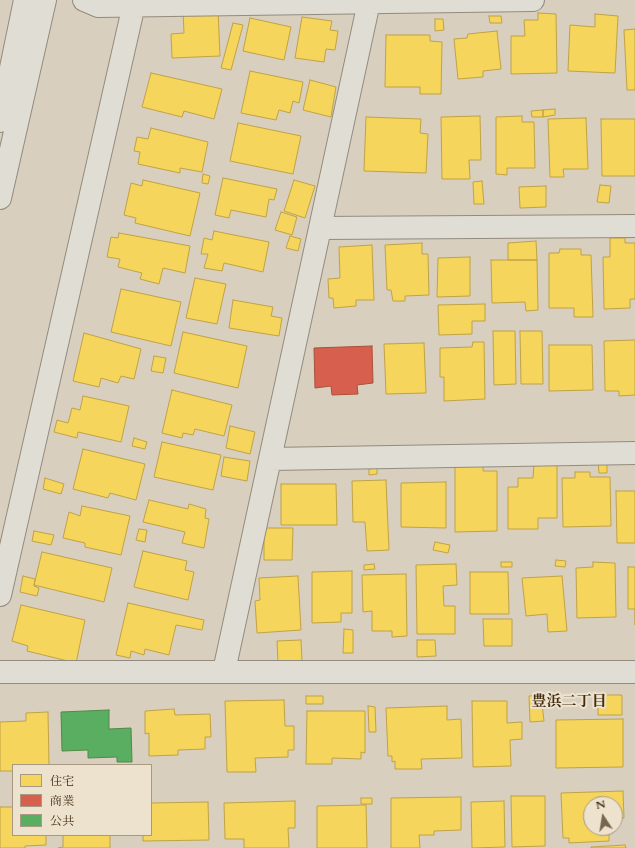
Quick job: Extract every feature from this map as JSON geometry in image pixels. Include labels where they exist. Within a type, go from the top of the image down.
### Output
[{"type":"street","points":[[0,121],[25,0]]},
{"type":"street","points":[[0,198],[46,0]]},
{"type":"street","points":[[84,0],[98,6],[134,3],[533,0]]},
{"type":"street","points":[[224,671],[369,2]]},
{"type":"street","points":[[0,595],[134,3]]},
{"type":"street","points":[[320,228],[635,226]]},
{"type":"street","points":[[270,460],[635,453]]},
{"type":"street","points":[[0,672],[635,672]]},
{"type":"building: 住宅","points":[[218,10],[220,56],[172,58],[171,34],[184,33],[183,11]]},
{"type":"building: 住宅","points":[[538,13],[556,14],[557,73],[511,74],[511,36],[525,36],[524,20],[538,20]]},
{"type":"building: 住宅","points":[[595,14],[618,16],[615,73],[568,71],[570,25],[595,27]]},
{"type":"building: 住宅","points":[[489,16],[501,16],[502,23],[490,23]]},
{"type":"building: 住宅","points":[[302,17],[332,21],[330,30],[338,31],[335,50],[326,49],[324,62],[295,58]]},
{"type":"building: 住宅","points":[[250,18],[291,27],[284,60],[243,51]]},
{"type":"building: 住宅","points":[[435,19],[443,19],[444,30],[435,31]]},
{"type":"building: 住宅","points":[[233,23],[243,25],[231,70],[221,68]]},
{"type":"building: 住宅","points":[[635,29],[635,90],[627,90],[624,30]]},
{"type":"building: 住宅","points":[[497,31],[501,69],[483,71],[483,77],[458,79],[454,39],[467,38],[468,34]]},
{"type":"building: 住宅","points":[[386,35],[430,35],[430,41],[442,42],[441,94],[420,94],[420,87],[385,87]]},
{"type":"building: 住宅","points":[[250,71],[303,82],[299,103],[293,101],[290,113],[279,110],[276,120],[241,113]]},
{"type":"building: 住宅","points":[[151,73],[222,89],[214,119],[184,111],[182,117],[142,107]]},
{"type":"building: 住宅","points":[[310,80],[336,87],[331,117],[303,110]]},
{"type":"building: 住宅","points":[[555,109],[555,115],[543,117],[543,110]]},
{"type":"building: 住宅","points":[[543,110],[543,117],[532,117],[531,111]]},
{"type":"building: 住宅","points":[[480,116],[481,160],[469,160],[470,179],[442,179],[441,117]]},
{"type":"building: 住宅","points":[[522,116],[522,122],[534,122],[535,168],[507,168],[507,175],[496,174],[496,117]]},
{"type":"building: 住宅","points":[[366,117],[421,119],[420,133],[428,134],[426,173],[364,171]]},
{"type":"building: 住宅","points":[[586,118],[588,169],[563,169],[564,177],[550,177],[548,119]]},
{"type":"building: 住宅","points":[[601,119],[635,119],[635,176],[602,176]]},
{"type":"building: 住宅","points":[[238,123],[301,136],[293,174],[230,161]]},
{"type":"building: 住宅","points":[[151,128],[208,142],[202,172],[180,168],[180,173],[138,164],[140,152],[134,151],[137,137],[148,139]]},
{"type":"building: 住宅","points":[[203,174],[210,176],[208,184],[202,183]]},
{"type":"building: 住宅","points":[[223,178],[277,189],[274,200],[269,199],[266,217],[231,210],[229,218],[215,215]]},
{"type":"building: 住宅","points":[[143,180],[200,193],[190,236],[135,223],[136,218],[124,215],[131,183],[142,186]]},
{"type":"building: 住宅","points":[[294,180],[315,186],[305,218],[284,211]]},
{"type":"building: 住宅","points":[[482,181],[484,204],[474,204],[473,182]]},
{"type":"building: 住宅","points":[[600,185],[611,186],[609,203],[597,202]]},
{"type":"building: 住宅","points":[[546,186],[546,207],[520,208],[519,187]]},
{"type":"building: 住宅","points":[[281,212],[297,217],[292,235],[275,230]]},
{"type":"building: 住宅","points":[[214,231],[269,242],[263,272],[224,263],[222,271],[204,268],[208,254],[201,254],[204,238],[212,240]]},
{"type":"building: 住宅","points":[[119,233],[190,246],[185,273],[163,268],[159,284],[140,279],[142,273],[118,267],[120,259],[107,257],[111,237],[118,238]]},
{"type":"building: 住宅","points":[[290,236],[301,239],[298,251],[286,248]]},
{"type":"building: 住宅","points":[[610,238],[625,238],[625,243],[635,243],[635,299],[630,299],[630,308],[604,309],[603,257],[610,257]]},
{"type":"building: 住宅","points":[[536,241],[537,260],[508,260],[508,243]]},
{"type":"building: 住宅","points":[[422,243],[422,254],[428,254],[429,295],[405,296],[405,301],[393,301],[391,290],[387,290],[385,245]]},
{"type":"building: 住宅","points":[[372,245],[374,300],[356,300],[356,306],[334,308],[333,298],[329,298],[328,279],[340,278],[339,247]]},
{"type":"building: 住宅","points":[[560,249],[581,249],[581,255],[591,255],[593,317],[574,317],[574,308],[549,308],[549,253],[559,253]]},
{"type":"building: 住宅","points":[[470,257],[470,296],[437,297],[438,258]]},
{"type":"building: 住宅","points":[[491,260],[537,260],[538,310],[526,311],[525,302],[492,303]]},
{"type":"building: 住宅","points":[[195,278],[226,284],[217,324],[186,318]]},
{"type":"building: 住宅","points":[[121,289],[181,302],[171,346],[111,332]]},
{"type":"building: 住宅","points":[[233,300],[273,307],[271,316],[282,318],[279,336],[229,328]]},
{"type":"building: 住宅","points":[[485,304],[485,321],[472,321],[472,334],[439,335],[438,305]]},
{"type":"building: 住宅","points":[[493,331],[515,331],[516,384],[494,385]]},
{"type":"building: 住宅","points":[[520,331],[542,331],[543,384],[521,384]]},
{"type":"building: 住宅","points":[[183,332],[247,346],[238,388],[174,373]]},
{"type":"building: 住宅","points":[[84,333],[141,349],[134,379],[121,376],[118,383],[101,378],[99,387],[73,381]]},
{"type":"building: 住宅","points":[[635,340],[635,395],[619,396],[619,391],[605,391],[604,341]]},
{"type":"building: 住宅","points":[[473,342],[484,342],[485,399],[444,401],[444,377],[440,377],[440,348],[472,347]]},
{"type":"building: 住宅","points":[[424,343],[426,393],[386,394],[384,344]]},
{"type":"building: 住宅","points":[[549,345],[592,345],[593,390],[549,391]]},
{"type":"building: 住宅","points":[[154,356],[166,358],[163,373],[151,371]]},
{"type":"building: 住宅","points":[[172,390],[232,405],[224,436],[195,429],[193,435],[183,433],[182,438],[162,433]]},
{"type":"building: 住宅","points":[[83,396],[129,406],[121,442],[78,432],[77,438],[54,432],[57,420],[68,423],[72,408],[80,410]]},
{"type":"building: 住宅","points":[[230,426],[255,432],[250,454],[226,448]]},
{"type":"building: 住宅","points":[[134,438],[147,442],[145,449],[132,446]]},
{"type":"building: 住宅","points":[[162,442],[221,455],[213,490],[154,477]]},
{"type":"building: 住宅","points":[[83,449],[145,464],[136,500],[110,493],[108,498],[73,489]]},
{"type":"building: 住宅","points":[[224,457],[250,461],[247,481],[221,476]]},
{"type":"building: 住宅","points":[[607,460],[607,473],[599,473],[598,461]]},
{"type":"building: 住宅","points":[[455,463],[483,463],[483,471],[497,471],[497,531],[455,532]]},
{"type":"building: 住宅","points":[[534,464],[557,464],[557,518],[538,518],[538,529],[508,529],[508,487],[518,487],[518,478],[533,478]]},
{"type":"building: 住宅","points":[[377,468],[377,474],[369,475],[369,469]]},
{"type":"building: 住宅","points":[[575,472],[590,472],[590,477],[610,477],[611,526],[563,527],[562,478],[575,478]]},
{"type":"building: 住宅","points":[[45,478],[64,484],[61,494],[43,489]]},
{"type":"building: 住宅","points":[[386,480],[389,550],[367,551],[365,522],[353,522],[352,481]]},
{"type":"building: 住宅","points":[[446,482],[446,528],[401,527],[401,483]]},
{"type":"building: 住宅","points":[[281,484],[336,484],[337,525],[281,525]]},
{"type":"building: 住宅","points":[[616,491],[635,491],[635,543],[617,543]]},
{"type":"building: 住宅","points":[[149,500],[188,509],[189,504],[206,509],[205,518],[209,519],[204,548],[182,543],[185,532],[143,522]]},
{"type":"building: 住宅","points":[[82,506],[130,516],[121,555],[85,547],[85,543],[63,538],[69,512],[80,516]]},
{"type":"building: 住宅","points":[[264,528],[293,528],[292,560],[264,560]]},
{"type":"building: 住宅","points":[[139,529],[147,530],[145,542],[136,540]]},
{"type":"building: 住宅","points":[[34,531],[54,535],[51,545],[32,541]]},
{"type":"building: 住宅","points":[[435,542],[450,545],[448,553],[433,550]]},
{"type":"building: 住宅","points":[[143,551],[187,561],[185,570],[194,572],[188,600],[134,587]]},
{"type":"building: 住宅","points":[[42,552],[112,568],[104,602],[34,585]]},
{"type":"building: 住宅","points":[[556,560],[566,561],[565,567],[555,566]]},
{"type":"building: 住宅","points":[[501,562],[512,562],[512,567],[501,567]]},
{"type":"building: 住宅","points":[[593,562],[615,563],[616,617],[577,618],[576,568],[593,567]]},
{"type":"building: 住宅","points":[[374,564],[375,569],[364,570],[364,565]]},
{"type":"building: 住宅","points":[[456,564],[457,585],[443,586],[444,606],[455,606],[455,634],[417,634],[416,565]]},
{"type":"building: 住宅","points":[[628,567],[635,567],[635,609],[628,609]]},
{"type":"building: 住宅","points":[[352,571],[352,613],[341,613],[341,622],[312,623],[312,572]]},
{"type":"building: 住宅","points":[[470,572],[508,572],[509,614],[470,614]]},
{"type":"building: 住宅","points":[[406,574],[407,636],[392,637],[392,631],[372,631],[372,611],[363,612],[362,575]]},
{"type":"building: 住宅","points":[[23,576],[35,579],[34,586],[39,588],[37,596],[20,592]]},
{"type":"building: 住宅","points":[[298,576],[301,630],[257,633],[255,601],[260,600],[259,578]]},
{"type":"building: 住宅","points":[[562,576],[567,631],[548,632],[547,614],[526,616],[522,578]]},
{"type":"building: 住宅","points":[[128,603],[204,620],[202,630],[176,625],[169,655],[145,649],[144,655],[131,651],[130,658],[116,655]]},
{"type":"building: 住宅","points":[[21,605],[85,620],[76,663],[27,651],[28,646],[12,641]]},
{"type":"building: 住宅","points":[[483,619],[512,619],[512,646],[484,646]]},
{"type":"building: 住宅","points":[[344,629],[353,630],[353,653],[343,653]]},
{"type":"building: 住宅","points":[[301,640],[302,661],[278,662],[277,641]]},
{"type":"building: 住宅","points":[[417,640],[435,640],[436,656],[417,657]]},
{"type":"building: 住宅","points":[[541,695],[544,721],[530,722],[529,696]]},
{"type":"building: 住宅","points":[[598,695],[622,695],[622,715],[598,715]]},
{"type":"building: 住宅","points":[[306,696],[323,696],[323,704],[306,704]]},
{"type":"building: 住宅","points":[[284,700],[285,726],[294,726],[294,750],[288,750],[288,757],[255,758],[256,772],[227,772],[225,701]]},
{"type":"building: 住宅","points":[[472,701],[507,701],[507,723],[522,722],[522,739],[510,740],[511,766],[473,767]]},
{"type":"building: 住宅","points":[[368,706],[375,707],[376,732],[369,732]]},
{"type":"building: 住宅","points":[[447,706],[447,720],[461,719],[462,758],[421,759],[422,769],[395,769],[395,761],[392,762],[392,756],[388,756],[386,708]]},
{"type":"building: 住宅","points":[[174,709],[175,715],[210,714],[211,737],[205,737],[205,749],[178,750],[178,755],[149,756],[149,733],[145,734],[145,711]]},
{"type":"building: 住宅","points":[[307,711],[365,711],[365,753],[361,752],[361,759],[332,758],[332,764],[306,764]]},
{"type":"building: 住宅","points":[[48,712],[49,764],[12,764],[12,771],[0,771],[0,722],[26,721],[26,713]]},
{"type":"building: 住宅","points":[[623,719],[623,767],[556,768],[556,720]]},
{"type":"building: 住宅","points":[[623,791],[624,818],[623,796],[583,796],[583,836],[609,836],[609,841],[569,843],[569,838],[563,838],[561,793]]},
{"type":"building: 住宅","points":[[511,796],[545,796],[545,846],[512,847]]},
{"type":"building: 住宅","points":[[461,797],[461,830],[434,831],[434,835],[419,835],[420,848],[391,848],[391,798]]},
{"type":"building: 住宅","points":[[361,798],[372,798],[372,804],[361,804]]},
{"type":"building: 住宅","points":[[295,801],[295,828],[288,828],[289,848],[244,848],[244,839],[225,839],[224,803]]},
{"type":"building: 住宅","points":[[504,801],[505,847],[472,848],[471,802]]},
{"type":"building: 住宅","points":[[208,802],[209,840],[143,841],[143,836],[152,836],[152,803]]},
{"type":"building: 住宅","points":[[366,805],[367,848],[317,848],[317,806]]},
{"type":"building: 住宅","points":[[0,807],[12,807],[12,836],[46,836],[46,845],[25,846],[25,848],[0,848]]},
{"type":"building: 住宅","points":[[63,836],[110,836],[110,848],[58,848],[63,847]]},
{"type":"building: 住宅","points":[[625,845],[626,848],[591,848],[591,847]]},
{"type":"building: 商業","points":[[372,346],[373,383],[357,385],[358,394],[332,395],[331,386],[315,388],[314,348]]},
{"type":"building: 公共","points":[[109,710],[109,729],[131,728],[132,762],[117,762],[117,757],[88,758],[88,750],[62,751],[61,712]]},
{"type":"district","name":"豊浜二丁目","points":[[569,703]]}]
